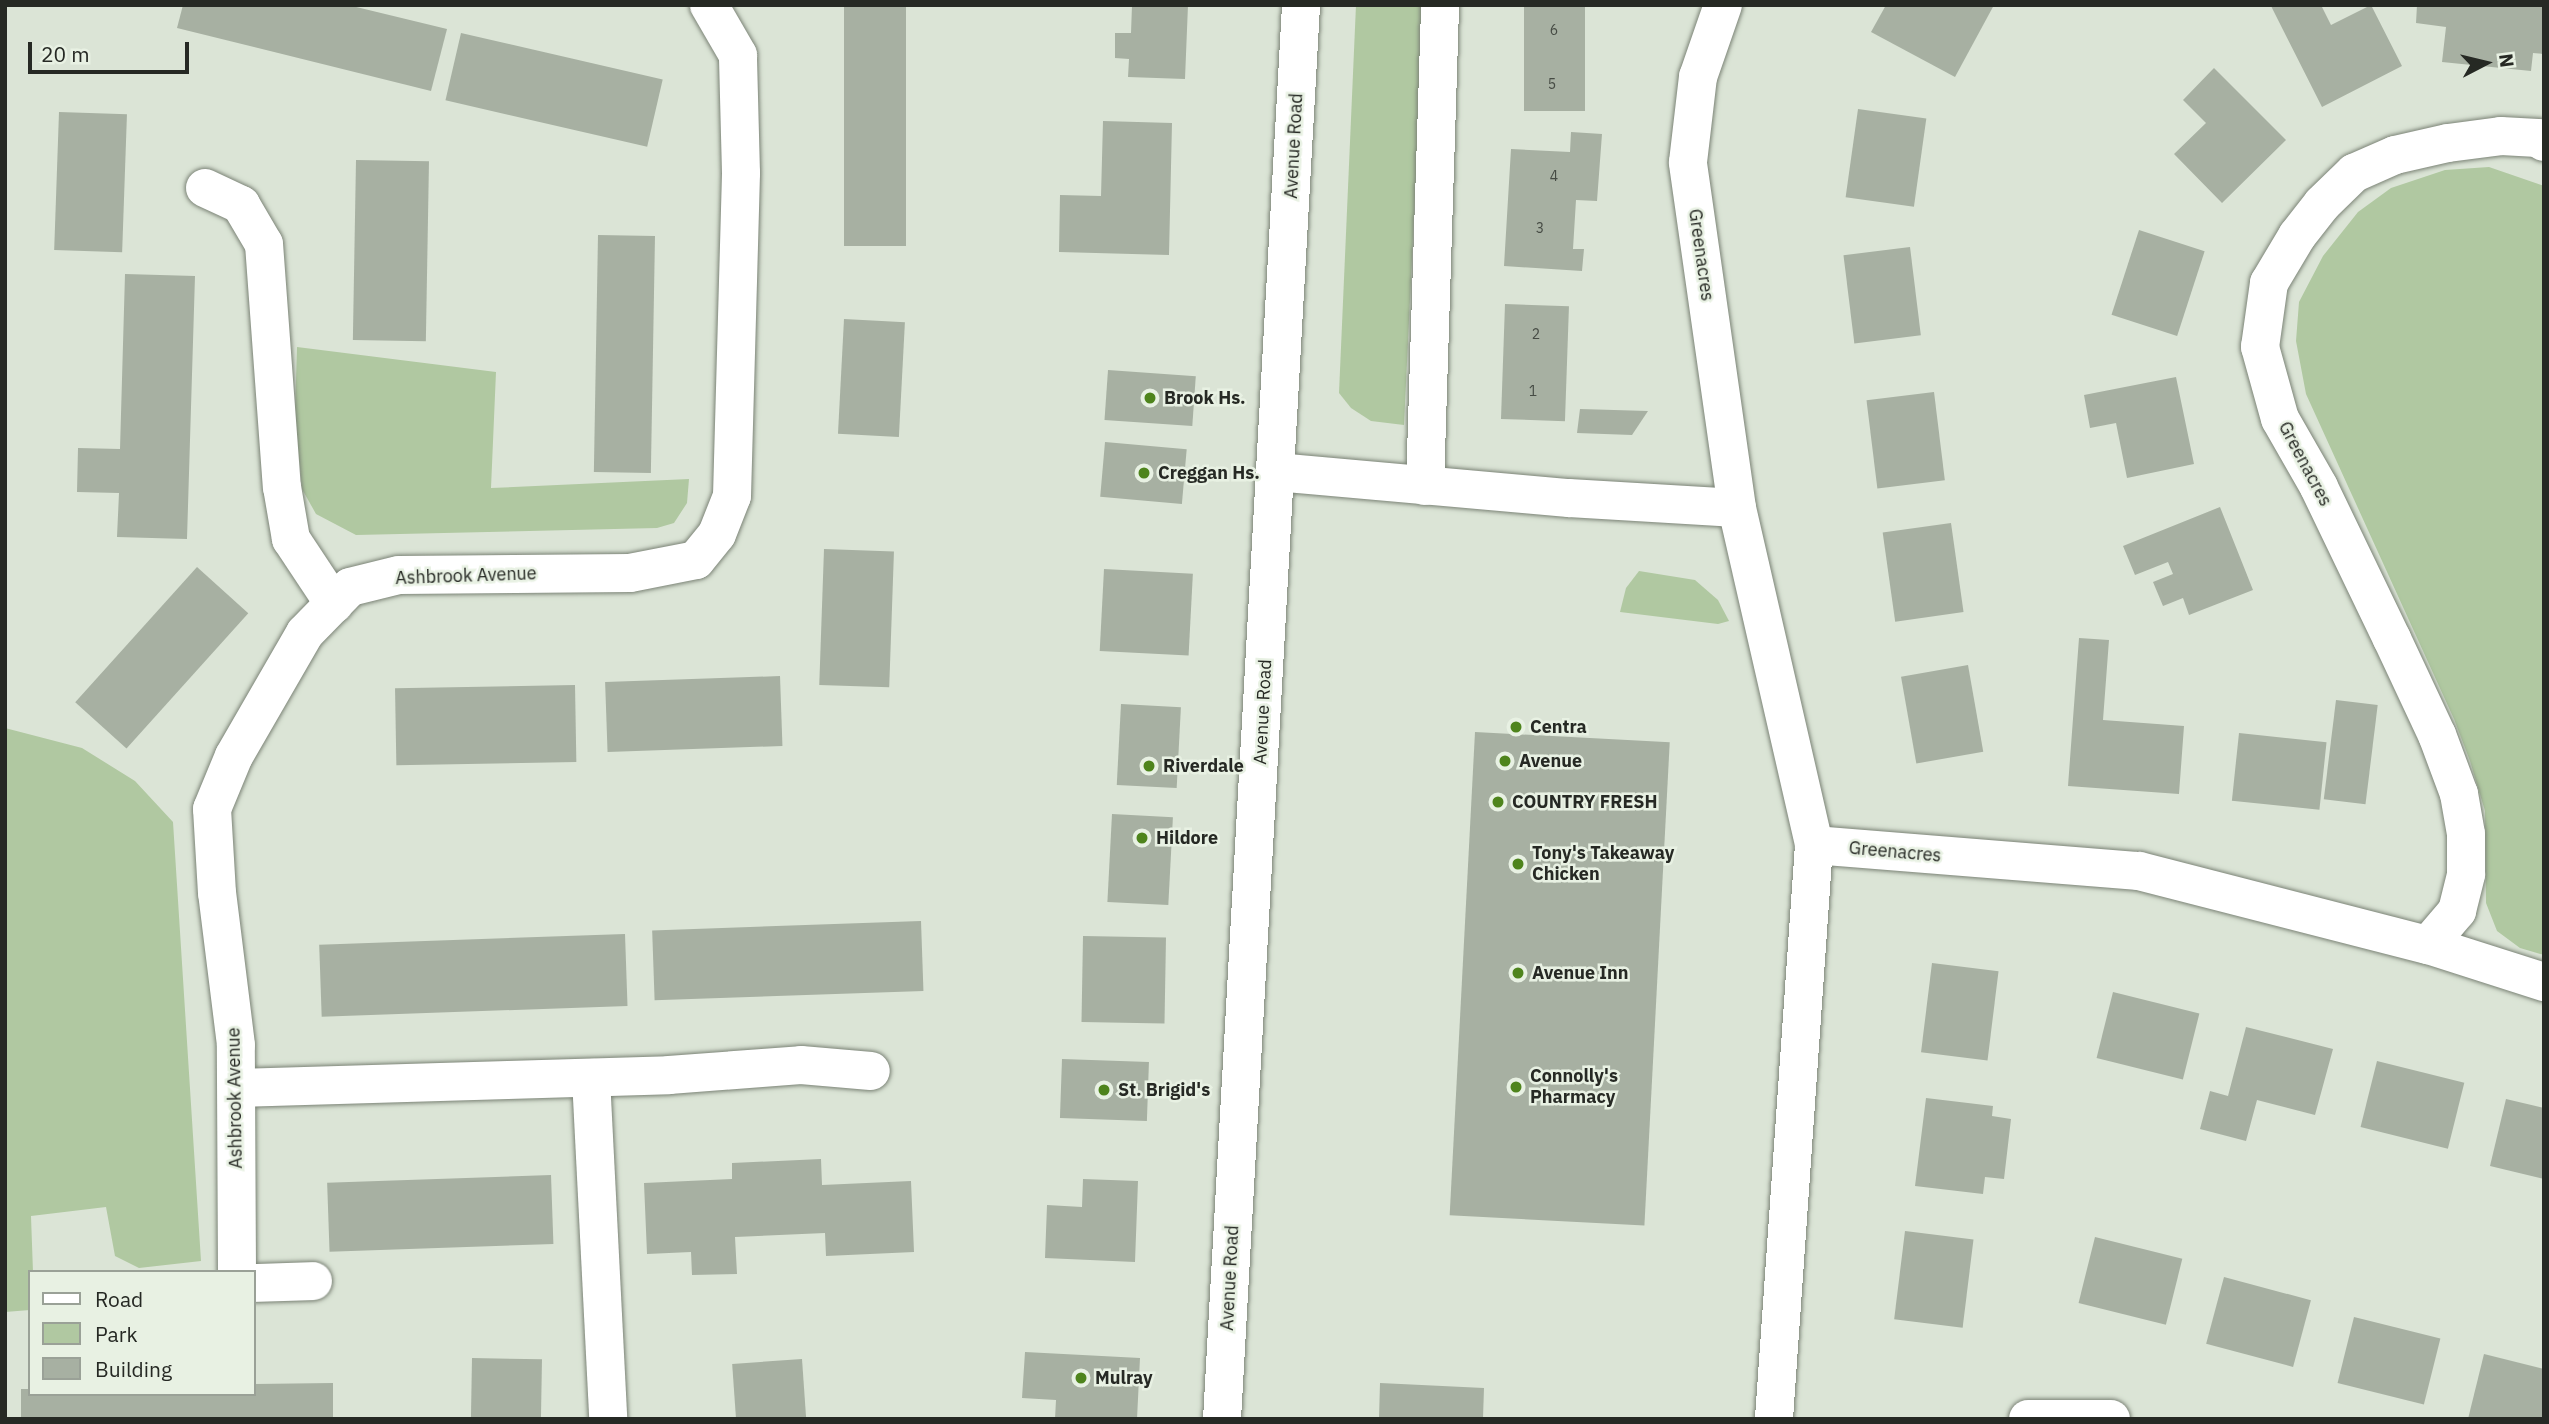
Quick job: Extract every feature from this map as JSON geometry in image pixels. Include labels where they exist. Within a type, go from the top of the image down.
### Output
[{"type":"street","name":"Ashbrook Avenue","points":[[237,1270],[236,1045],[217,894],[212,808],[234,756],[305,633],[351,587],[399,575],[630,573],[696,559],[717,534],[732,496],[741,173],[738,55],[709,5]]},
{"type":"street","name":"Avenue Road","points":[[1222,1419],[1301,5]]},
{"type":"street","points":[[1425,486],[1440,5]]},
{"type":"street","name":"Greenacres","points":[[1723,5],[1698,78],[1688,162],[1737,508],[1814,845],[1774,1419]]},
{"type":"street","name":"Greenacres","points":[[2428,945],[2457,911],[2466,874],[2466,834],[2459,794],[2437,735],[2392,639],[2319,487],[2280,419],[2260,347],[2269,284],[2297,236],[2322,204],[2354,173],[2395,155],[2448,143],[2501,136],[2538,138],[2544,142]]},
{"type":"street","points":[[205,188],[241,205],[264,244],[282,487],[291,539],[334,604]]},
{"type":"street","points":[[1276,472],[1425,486],[1737,508]]},
{"type":"street","name":"Greenacres","points":[[1814,845],[2140,872],[2428,945],[2544,982]]},
{"type":"street","points":[[237,1088],[591,1077],[801,1066],[870,1071]]},
{"type":"street","points":[[591,1077],[608,1419]]},
{"type":"street","points":[[256,1283],[313,1280]]},
{"type":"street","points":[[2048,1418],[2111,1419]]},
{"type":"green space","points":[[1356,5],[1424,5],[1404,425],[1371,421],[1351,408],[1339,393]]},
{"type":"green space","points":[[2489,167],[2544,186],[2544,955],[2520,948],[2497,931],[2486,903],[2485,811],[2470,761],[2454,719],[2306,394],[2296,341],[2299,302],[2323,256],[2358,212],[2391,188],[2445,170]]},
{"type":"green space","points":[[297,347],[496,372],[491,488],[689,479],[687,503],[674,523],[657,528],[356,535],[316,514],[302,489],[295,415]]},
{"type":"green space","points":[[1639,571],[1695,580],[1718,600],[1729,621],[1718,624],[1620,612],[1626,588]]},
{"type":"green space","points":[[5,728],[82,748],[135,781],[173,822],[201,1261],[139,1268],[115,1256],[106,1207],[31,1216],[33,1270],[28,1270],[28,1310],[5,1312]]},
{"type":"building","points":[[183,5],[348,5],[447,29],[431,91],[177,28]]},
{"type":"building","points":[[844,5],[906,5],[906,246],[844,246]]},
{"type":"building","points":[[1132,5],[1188,5],[1185,79],[1128,77],[1129,59],[1115,58],[1115,33],[1131,33]]},
{"type":"building","points":[[1524,5],[1585,5],[1585,111],[1524,111]]},
{"type":"building","points":[[1886,5],[1994,5],[1955,77],[1871,32]]},
{"type":"building","points":[[2321,5],[2331,25],[2371,5],[2402,66],[2322,107],[2271,6]]},
{"type":"building","points":[[2417,5],[2544,5],[2544,54],[2533,53],[2531,71],[2442,62],[2446,27],[2416,23]]},
{"type":"building","points":[[461,33],[663,80],[647,147],[445,100]]},
{"type":"building","points":[[2214,68],[2286,140],[2222,203],[2174,154],[2206,123],[2183,100]]},
{"type":"building","points":[[1858,109],[1926,119],[1914,207],[1846,197]]},
{"type":"building","points":[[59,112],[127,114],[122,252],[54,250]]},
{"type":"building","points":[[1103,121],[1172,123],[1169,255],[1059,252],[1060,195],[1101,196]]},
{"type":"building","points":[[1571,132],[1602,134],[1597,201],[1576,200],[1573,249],[1584,249],[1582,271],[1504,266],[1511,149],[1570,152]]},
{"type":"building","points":[[356,160],[429,161],[426,341],[353,340]]},
{"type":"building","points":[[2139,230],[2205,251],[2177,336],[2111,315]]},
{"type":"building","points":[[598,235],[655,236],[651,473],[594,472]]},
{"type":"building","points":[[1910,247],[1921,335],[1854,344],[1843,255]]},
{"type":"building","points":[[125,274],[195,276],[187,539],[117,537],[119,493],[77,492],[78,448],[120,449]]},
{"type":"building","points":[[1505,304],[1569,306],[1565,421],[1501,419]]},
{"type":"building","points":[[844,319],[905,322],[899,437],[838,434]]},
{"type":"building","name":"Brook Hs.","points":[[1108,370],[1196,376],[1192,426],[1105,420]]},
{"type":"building","points":[[2176,377],[2194,464],[2127,478],[2116,423],[2090,428],[2084,395]]},
{"type":"building","points":[[1934,392],[1945,480],[1877,489],[1867,400]]},
{"type":"building","points":[[1580,409],[1648,411],[1632,435],[1577,433]]},
{"type":"building","name":"Creggan Hs.","points":[[1105,442],[1187,449],[1182,504],[1100,497]]},
{"type":"building","points":[[2220,507],[2253,590],[2189,615],[2183,598],[2163,606],[2153,582],[2173,574],[2168,562],[2135,575],[2123,546]]},
{"type":"building","points":[[1951,523],[1964,612],[1895,622],[1883,533]]},
{"type":"building","points":[[824,549],[894,551],[889,687],[819,685]]},
{"type":"building","points":[[197,567],[248,613],[126,748],[75,702]]},
{"type":"building","points":[[1104,569],[1193,574],[1189,656],[1100,651]]},
{"type":"building","points":[[2079,638],[2109,640],[2103,720],[2184,726],[2179,794],[2068,786]]},
{"type":"building","points":[[1968,665],[1983,752],[1916,763],[1901,677]]},
{"type":"building","points":[[780,676],[782,746],[608,752],[605,682]]},
{"type":"building","points":[[575,685],[576,762],[396,765],[395,688]]},
{"type":"building","points":[[2336,700],[2378,705],[2366,804],[2324,799]]},
{"type":"building","points":[[1121,704],[1181,707],[1177,788],[1117,785]]},
{"type":"building","points":[[1475,732],[1670,742],[1644,1226],[1450,1215]]},
{"type":"building","points":[[2239,733],[2327,742],[2319,810],[2232,801]]},
{"type":"building","points":[[1112,814],[1173,817],[1168,905],[1107,902]]},
{"type":"building","points":[[921,921],[923,991],[655,1000],[652,930]]},
{"type":"building","points":[[625,934],[628,1006],[322,1017],[319,945]]},
{"type":"building","points":[[1083,936],[1166,937],[1164,1023],[1081,1022]]},
{"type":"building","points":[[1932,963],[1999,971],[1988,1060],[1921,1052]]},
{"type":"building","points":[[2113,992],[2199,1014],[2183,1080],[2097,1058]]},
{"type":"building","points":[[2246,1027],[2333,1049],[2315,1115],[2257,1100],[2246,1141],[2200,1129],[2210,1091],[2228,1096]]},
{"type":"building","name":"St. Brigid's","points":[[1062,1059],[1149,1062],[1147,1121],[1060,1118]]},
{"type":"building","points":[[2377,1061],[2464,1083],[2448,1149],[2361,1127]]},
{"type":"building","points":[[1926,1098],[1993,1106],[1992,1116],[2011,1119],[2004,1179],[1985,1177],[1983,1194],[1915,1186]]},
{"type":"building","points":[[2506,1099],[2544,1108],[2544,1179],[2490,1166]]},
{"type":"building","points":[[821,1159],[822,1185],[911,1181],[914,1252],[826,1256],[825,1233],[735,1237],[737,1274],[692,1275],[691,1252],[647,1254],[644,1183],[732,1179],[732,1163]]},
{"type":"building","points":[[551,1175],[553,1244],[330,1252],[327,1183]]},
{"type":"building","points":[[1083,1179],[1138,1181],[1135,1262],[1045,1258],[1047,1205],[1082,1207]]},
{"type":"building","points":[[1905,1231],[1973,1239],[1963,1328],[1894,1319]]},
{"type":"building","points":[[2095,1237],[2182,1259],[2166,1325],[2079,1303]]},
{"type":"building","points":[[2224,1277],[2311,1300],[2293,1367],[2206,1344]]},
{"type":"building","points":[[2354,1317],[2440,1339],[2424,1405],[2338,1383]]},
{"type":"building","name":"Mulray","points":[[1025,1352],[1140,1358],[1137,1419],[1055,1419],[1056,1400],[1022,1398]]},
{"type":"building","points":[[2484,1354],[2544,1369],[2544,1419],[2468,1419]]},
{"type":"building","points":[[472,1358],[542,1359],[541,1419],[471,1419]]},
{"type":"building","points":[[802,1359],[806,1419],[736,1419],[732,1364]]},
{"type":"building","points":[[333,1383],[333,1419],[21,1419],[21,1389],[28,1389],[28,1396],[256,1396],[256,1384]]},
{"type":"building","points":[[1380,1383],[1484,1388],[1483,1418],[1379,1419]]},
{"type":"place","name":"Brook Hs.","points":[[1150,398]]},
{"type":"place","name":"Creggan Hs.","points":[[1144,473]]},
{"type":"place","name":"Centra","points":[[1516,727]]},
{"type":"place","name":"Avenue","points":[[1505,761]]},
{"type":"place","name":"Riverdale","points":[[1149,766]]},
{"type":"place","name":"COUNTRY FRESH","points":[[1498,802]]},
{"type":"place","name":"Hildore","points":[[1142,838]]},
{"type":"place","name":"Tony's Takeaway Chicken","points":[[1518,864]]},
{"type":"place","name":"Avenue Inn","points":[[1518,973]]},
{"type":"place","name":"Connolly's Pharmacy","points":[[1516,1087]]},
{"type":"place","name":"St. Brigid's","points":[[1104,1090]]},
{"type":"place","name":"Mulray","points":[[1081,1378]]}]
